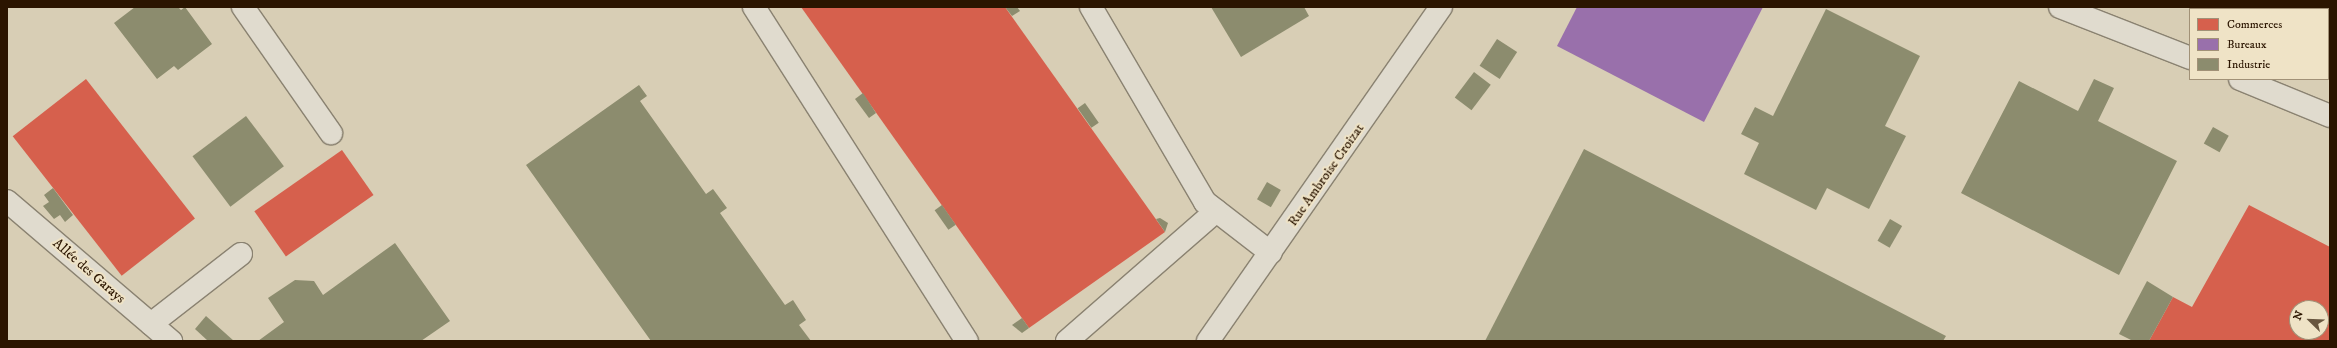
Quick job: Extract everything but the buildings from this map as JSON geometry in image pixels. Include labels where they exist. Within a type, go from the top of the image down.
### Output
[{"type":"street","points":[[243,7],[331,133]]},
{"type":"street","points":[[754,7],[967,341]]},
{"type":"street","points":[[1091,7],[1205,202],[1271,253]]},
{"type":"street","name":"Rue Ambroise Croizat","points":[[1208,341],[1271,253],[1441,7]]},
{"type":"street","points":[[2060,7],[2189,58]]},
{"type":"street","points":[[2242,80],[2330,116]]},
{"type":"street","name":"Allée des Garays","points":[[7,201],[171,341]]},
{"type":"street","points":[[1067,341],[1216,211]]},
{"type":"street","points":[[151,324],[241,254]]}]
